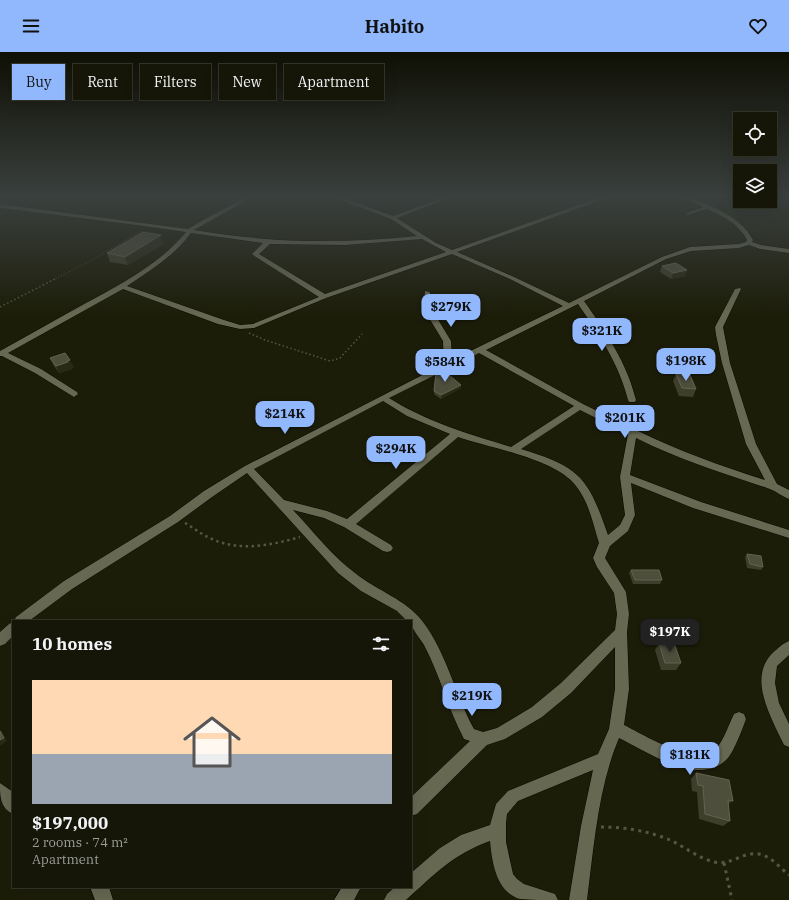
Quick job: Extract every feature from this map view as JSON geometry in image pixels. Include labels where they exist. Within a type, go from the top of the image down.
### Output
[{"type":"street","points":[[2,354],[122,286],[162,259],[178,246],[186,236]]},
{"type":"street","points":[[218,236],[269,242],[328,244],[422,237],[569,306]]},
{"type":"street","points":[[122,286],[221,322],[240,327],[260,324],[324,297],[498,236]]},
{"type":"street","points":[[748,236],[749,243]]},
{"type":"street","points":[[269,242],[260,248],[255,254],[324,297]]},
{"type":"street","points":[[21,620],[68,585],[174,519],[208,494],[248,468],[448,365],[580,301],[664,258],[690,249],[739,246],[749,243],[789,251]]},
{"type":"street","points":[[738,289],[719,327],[720,335],[726,363],[751,444],[772,486]]},
{"type":"street","points":[[427,292],[427,308],[447,342],[448,365]]},
{"type":"street","points":[[580,301],[618,360],[630,388],[632,400]]},
{"type":"street","points":[[480,350],[580,406],[633,431],[664,448],[689,459],[772,486],[789,495]]},
{"type":"street","points":[[2,354],[38,371],[74,394]]},
{"type":"street","points":[[384,398],[414,417],[554,465],[574,477],[586,494],[605,543]]},
{"type":"street","points":[[513,450],[580,406]]},
{"type":"street","points":[[578,900],[603,759],[616,729],[622,689],[621,632],[623,614],[620,592],[601,564],[599,558],[605,543],[624,528],[630,515],[625,477],[633,431]]},
{"type":"street","points":[[348,524],[458,432]]},
{"type":"street","points":[[248,468],[342,570],[356,581],[405,610],[421,626],[439,661],[459,717],[469,734],[483,739]]},
{"type":"street","points":[[625,477],[697,505],[789,534]]},
{"type":"street","points":[[280,503],[327,515],[348,524],[387,548]]},
{"type":"street","points":[[0,640],[12,629]]},
{"type":"street","points":[[412,807],[483,739],[500,734],[537,712],[566,688],[621,632]]},
{"type":"street","points":[[789,647],[772,663],[767,681],[769,693],[789,740]]},
{"type":"street","points":[[616,729],[679,760],[696,763],[715,760],[724,751],[738,719]]},
{"type":"street","points":[[549,900],[532,895],[512,886],[504,874],[499,851],[498,817],[504,804],[513,796],[603,759]]},
{"type":"street","points":[[0,791],[8,798],[12,804]]},
{"type":"street","points":[[412,883],[446,854],[467,841],[499,830]]},
{"type":"street","points":[[100,888],[104,900]]},
{"type":"street","points":[[343,900],[352,888]]},
{"type":"street","points":[[394,900],[407,888]]},
{"type":"path","points":[[0,307],[92,260],[133,236]]},
{"type":"path","points":[[240,327],[252,335],[330,361],[340,358],[362,334]]},
{"type":"path","points":[[174,519],[191,526],[210,538],[234,545],[268,546],[310,534]]},
{"type":"path","points":[[590,826],[613,827],[653,834],[670,840],[695,855],[724,863],[744,856],[758,854],[765,856],[789,875]]},
{"type":"path","points":[[724,863],[732,900]]},
{"type":"building","points":[[137,236],[160,236],[125,257],[107,253]]},
{"type":"building","points":[[676,263],[687,270],[673,273],[662,266]]},
{"type":"building","points":[[65,353],[70,360],[56,366],[50,358]]},
{"type":"building","points":[[440,371],[450,373],[449,375],[461,385],[441,395],[434,391],[436,373]]},
{"type":"building","points":[[676,374],[690,375],[696,389],[682,388]]},
{"type":"building","points":[[747,554],[761,556],[763,567],[750,564]]},
{"type":"building","points":[[631,570],[659,570],[662,580],[635,580]]},
{"type":"building","points":[[659,643],[674,643],[681,663],[665,663]]},
{"type":"building","points":[[0,731],[4,738],[0,740]]},
{"type":"building","points":[[696,773],[729,780],[733,801],[728,800],[730,821],[705,814],[703,786],[698,785]]}]
